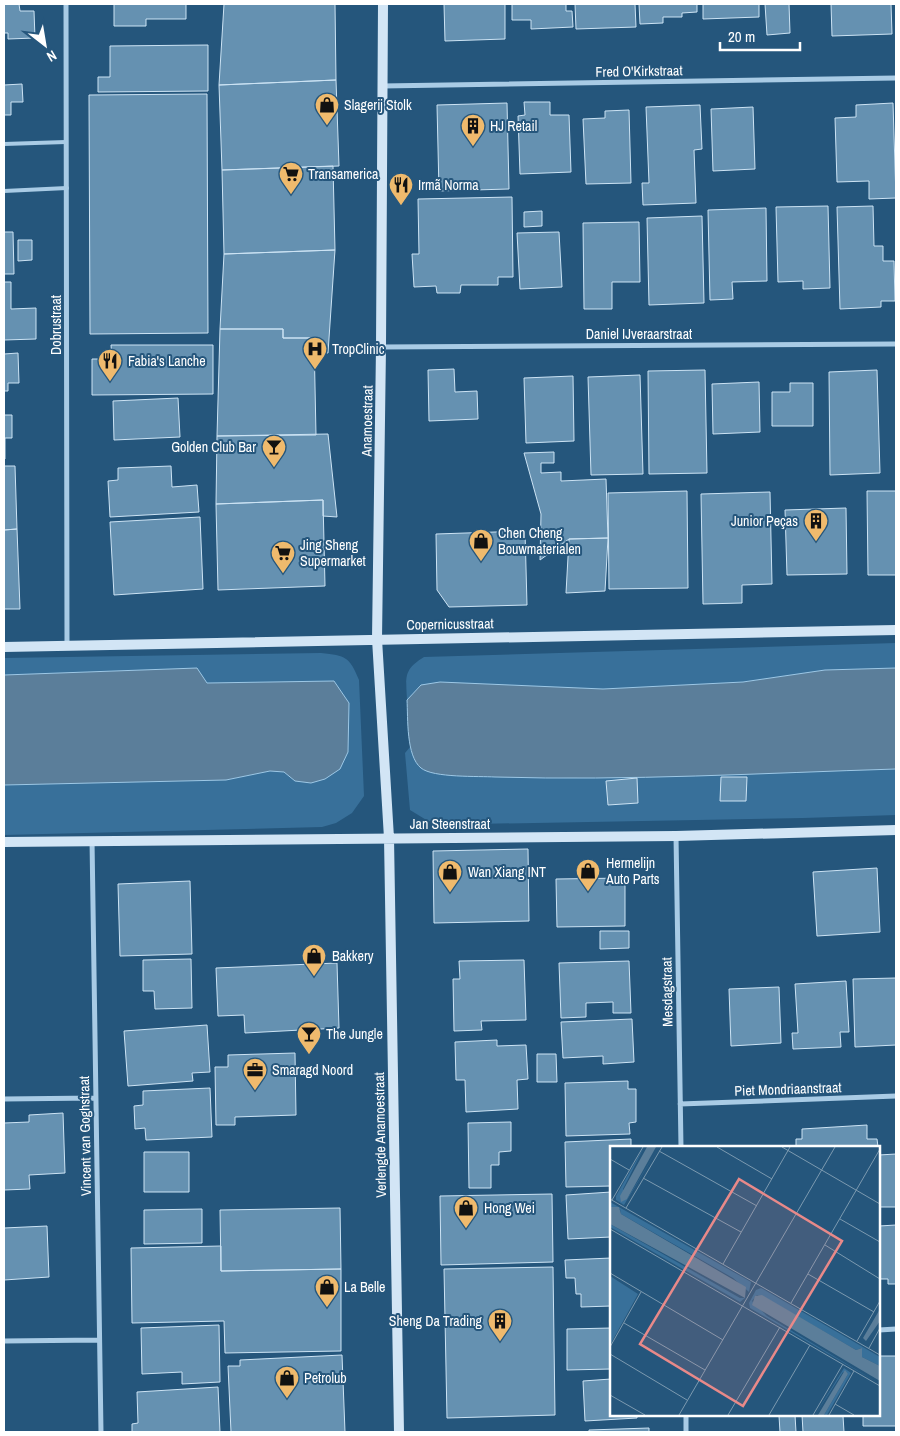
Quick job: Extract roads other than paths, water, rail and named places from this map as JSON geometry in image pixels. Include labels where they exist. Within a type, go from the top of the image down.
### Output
[{"type":"street","name":"Dobrustraat","points":[[66,4],[68,646]]},
{"type":"street","name":"Anamoestraat","points":[[382,4],[381,347],[377,639],[389,838]]},
{"type":"street","name":"Fred O'Kirkstraat","points":[[382,86],[896,78]]},
{"type":"street","name":"Daniel IJveraarstraat","points":[[381,347],[896,344]]},
{"type":"street","name":"Copernicusstraat","points":[[4,647],[896,630]]},
{"type":"street","name":"Jan Steenstraat","points":[[4,842],[676,836],[896,830]]},
{"type":"street","name":"Mesdagstraat","points":[[676,836],[681,1146]]},
{"type":"street","name":"Verlengde Anamoestraat","points":[[389,838],[399,1432]]},
{"type":"street","name":"Vincent van Goghstraat","points":[[92,840],[100,1432]]},
{"type":"street","name":"Piet Mondriaanstraat","points":[[680,1104],[896,1096]]},
{"type":"street","points":[[4,1099],[96,1098]]},
{"type":"street","points":[[880,1330],[896,1329]]},
{"type":"street","points":[[4,1341],[99,1340]]},
{"type":"street","points":[[686,1416],[686,1432]]},
{"type":"lane","points":[[4,144],[66,142]]},
{"type":"lane","points":[[4,192],[67,188]]},
{"type":"place","name":"Slagerij Stolk","points":[[327,126]]},
{"type":"place","name":"HJ Retail","points":[[473,147]]},
{"type":"place","name":"Transamerica","points":[[291,195]]},
{"type":"place","name":"Irmã Norma","points":[[401,206]]},
{"type":"place","name":"TropClinic","points":[[315,370]]},
{"type":"place","name":"Fabia's Lanche","points":[[110,382]]},
{"type":"place","name":"Golden Club Bar","points":[[274,468]]},
{"type":"place","name":"Junior Peças","points":[[816,542]]},
{"type":"place","name":"Chen Cheng Bouwmaterialen","points":[[481,562]]},
{"type":"place","name":"Jing Sheng Supermarket","points":[[283,574]]},
{"type":"place","name":"Hermelijn Auto Parts","points":[[588,892]]},
{"type":"place","name":"Wan Xiang INT","points":[[450,893]]},
{"type":"place","name":"Bakkery","points":[[314,977]]},
{"type":"place","name":"The Jungle","points":[[309,1055]]},
{"type":"place","name":"Smaragd Noord","points":[[255,1091]]},
{"type":"place","name":"Hong Wei","points":[[466,1229]]},
{"type":"place","name":"La Belle","points":[[327,1308]]},
{"type":"place","name":"Sheng Da Trading","points":[[500,1342]]},
{"type":"place","name":"Petrolub","points":[[287,1399]]}]
